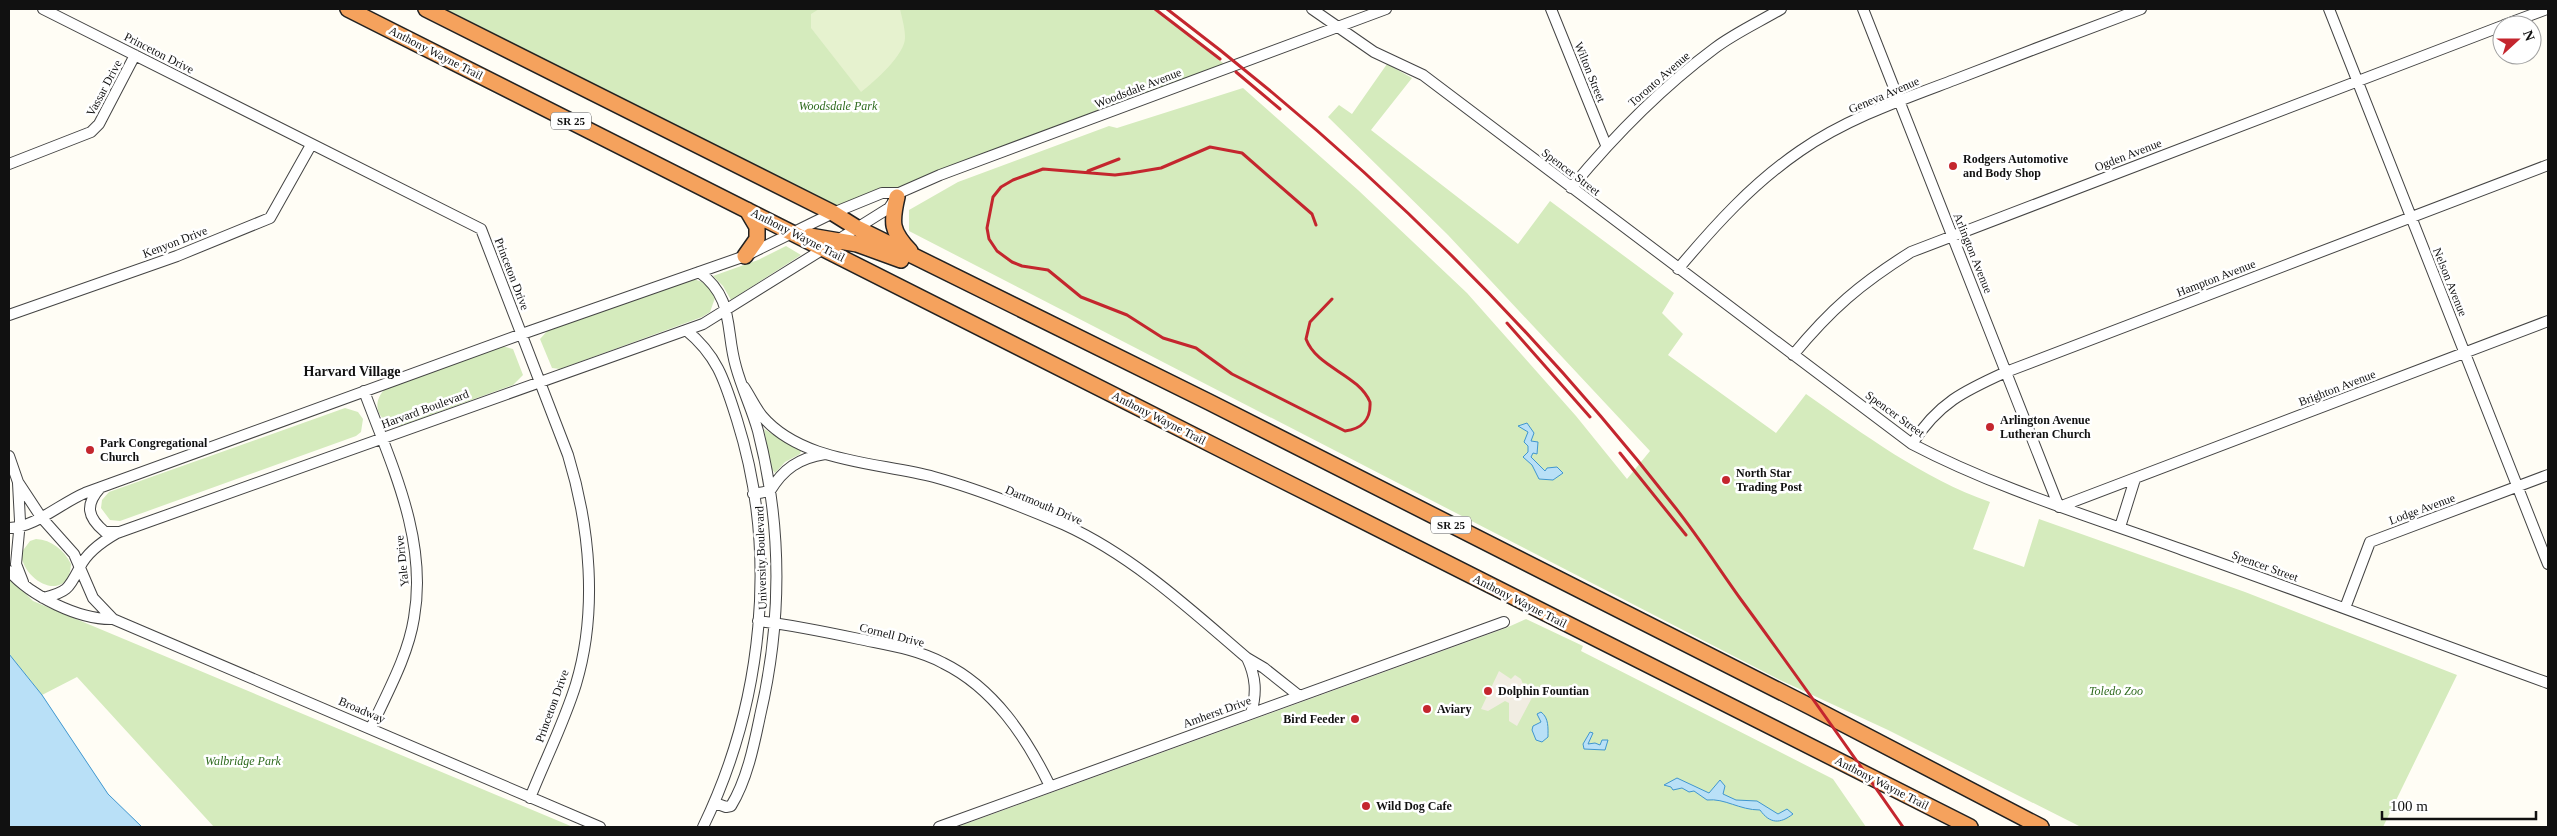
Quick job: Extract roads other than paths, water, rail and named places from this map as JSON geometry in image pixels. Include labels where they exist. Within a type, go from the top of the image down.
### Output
[{"type":"highway","name":"Anthony Wayne Trail","points":[[348,9],[747,210],[794,233],[830,245],[1970,827]]},
{"type":"highway","name":"SR 25","points":[[426,9],[1802,702],[2041,827]]},
{"type":"highway","points":[[898,195],[893,219],[894,231],[914,256]]},
{"type":"highway","points":[[745,256],[757,239],[757,227],[747,210]]},
{"type":"highway","points":[[830,245],[857,244],[892,256],[955,287],[1001,299]]},
{"type":"street","name":"Princeton Drive","points":[[43,9],[481,229],[540,381],[579,490],[589,575],[588,625],[576,684],[530,798]]},
{"type":"street","name":"Spencer Street","points":[[1312,9],[1374,52],[1423,75],[1912,444],[1948,462],[2059,507],[2120,527],[2548,681]]},
{"type":"street","name":"Woodsdale Avenue","points":[[794,233],[833,213],[882,194],[898,195],[940,176],[1386,9]]},
{"type":"street","name":"Wilton Street","points":[[1551,9],[1606,146]]},
{"type":"street","name":"Toronto Avenue","points":[[1571,188],[1606,146],[1667,86],[1716,47],[1781,9]]},
{"type":"street","name":"Arlington Avenue","points":[[1863,9],[2059,507]]},
{"type":"street","name":"Geneva Avenue","points":[[1678,269],[1715,225],[1771,173],[1800,150],[1844,125],[1899,100],[2141,9]]},
{"type":"street","name":"Nelson Avenue","points":[[2329,9],[2548,564]]},
{"type":"street","name":"Ogden Avenue","points":[[2530,15],[2547,9]]},
{"type":"street","name":"Ogden Avenue","points":[[1793,355],[1830,312],[1872,276],[1911,252],[2492,29]]},
{"type":"street","name":"Vassar Drive","points":[[9,164],[91,132],[99,124],[135,55]]},
{"type":"street","name":"Kenyon Drive","points":[[9,315],[177,256],[270,218],[311,145]]},
{"type":"street","name":"Hampton Avenue","points":[[1912,444],[1926,422],[1945,404],[1968,390],[2006,372],[2548,165]]},
{"type":"street","name":"Woodsdale Avenue","points":[[830,245],[889,208],[898,195]]},
{"type":"street","points":[[14,528],[41,517],[66,501],[101,487],[522,334],[745,256],[794,233]]},
{"type":"street","name":"Harvard Boulevard","points":[[43,598],[66,589],[74,581],[80,567],[103,541],[121,532],[703,324],[830,245]]},
{"type":"street","name":"University Boulevard","points":[[699,272],[711,281],[727,310],[731,345],[758,430],[770,491],[776,543],[776,623],[768,683],[745,772],[731,806],[726,807],[715,803]]},
{"type":"street","name":"Brighton Avenue","points":[[2059,507],[2548,321]]},
{"type":"street","name":"University Boulevard","points":[[686,330],[706,347],[716,363],[725,385],[741,435],[753,494],[758,546],[758,621],[745,711],[715,803],[703,827]]},
{"type":"street","points":[[725,385],[743,384]]},
{"type":"street","name":"Dartmouth Drive","points":[[743,384],[762,416],[797,442],[826,454],[934,477],[1016,505],[1067,526],[1154,579],[1247,658],[1264,668],[1298,696]]},
{"type":"street","name":"Yale Drive","points":[[364,391],[406,506],[419,582],[414,620],[402,660],[372,728]]},
{"type":"street","name":"Dartmouth Drive","points":[[770,491],[780,474],[790,467],[812,456],[826,454]]},
{"type":"street","points":[[9,456],[18,482],[14,528],[16,564],[19,577],[28,589]]},
{"type":"street","name":"Lodge Avenue","points":[[2345,608],[2370,542],[2548,475]]},
{"type":"street","points":[[2120,527],[2134,479]]},
{"type":"street","name":"Broadway","points":[[18,482],[41,517],[66,543],[80,567],[93,598],[113,618],[600,827]]},
{"type":"street","points":[[101,487],[92,497],[89,506],[91,516],[105,532],[121,532]]},
{"type":"street","points":[[753,494],[770,491]]},
{"type":"street","points":[[9,571],[28,589],[43,598]]},
{"type":"street","name":"Broadway","points":[[43,598],[99,619],[113,618]]},
{"type":"street","name":"Cornell Drive","points":[[758,621],[910,650],[943,662],[974,682],[1002,710],[1030,746],[1050,786]]},
{"type":"street","name":"Amherst Drive","points":[[939,827],[1504,622]]},
{"type":"street","points":[[1247,658],[1255,679],[1255,701],[1250,713]]},
{"type":"water","points":[[1527,423],[1534,433],[1531,441],[1538,442],[1537,454],[1533,453],[1531,457],[1545,471],[1547,468],[1557,467],[1563,473],[1553,480],[1539,479],[1532,465],[1523,457],[1528,452],[1528,446],[1524,442],[1528,432],[1518,426]]},
{"type":"water","points":[[9,654],[42,695],[108,794],[142,827],[9,827]]},
{"type":"water","points":[[1541,712],[1547,720],[1548,730],[1548,737],[1542,742],[1536,740],[1532,730],[1533,726],[1541,722],[1537,714]]},
{"type":"water","points":[[1590,732],[1593,733],[1588,744],[1595,743],[1600,745],[1602,740],[1608,740],[1605,750],[1584,749],[1583,744]]},
{"type":"water","points":[[1677,778],[1709,793],[1720,780],[1725,786],[1723,794],[1736,800],[1757,801],[1778,814],[1787,809],[1793,814],[1784,820],[1775,821],[1768,818],[1760,810],[1707,800],[1694,791],[1689,792],[1682,788],[1673,790],[1671,787],[1664,785]]},
{"type":"railway","points":[[1155,9],[1220,59]]},
{"type":"railway","points":[[1167,9],[1237,64],[1372,180],[1437,241],[1560,370],[1683,517],[1903,827]]},
{"type":"railway","points":[[1236,72],[1280,109]]},
{"type":"railway","points":[[1316,225],[1312,214],[1242,153],[1210,147],[1161,168],[1131,173],[1115,175],[1043,169],[1013,180],[1001,187],[993,197],[987,228],[989,239],[997,251],[1012,262],[1022,266],[1048,270],[1081,297],[1127,315],[1163,338],[1196,348],[1232,374],[1345,431],[1356,428],[1364,422],[1369,413],[1370,402],[1356,384],[1319,357],[1311,349],[1306,339],[1310,322],[1332,299]]},
{"type":"railway","points":[[1088,171],[1119,159]]},
{"type":"railway","points":[[1507,323],[1590,417]]},
{"type":"railway","points":[[1620,453],[1686,535]]},
{"type":"place","name":"Rodgers Automotive and Body Shop","points":[[1953,166]]},
{"type":"place","name":"Arlington Avenue Lutheran Church","points":[[1990,427]]},
{"type":"place","name":"Park Congregational Church","points":[[90,450]]},
{"type":"place","name":"North Star Trading Post","points":[[1726,480]]},
{"type":"place","name":"Dolphin Fountian","points":[[1488,691]]},
{"type":"place","name":"Aviary","points":[[1427,709]]},
{"type":"place","name":"Bird Feeder","points":[[1355,719]]},
{"type":"place","name":"Wild Dog Cafe","points":[[1366,806]]},
{"type":"district","name":"Harvard Village","points":[[352,371]]},
{"type":"park label","name":"Woodsdale Park","points":[[838,106]]},
{"type":"park label","name":"Toledo Zoo","points":[[2116,691]]},
{"type":"park label","name":"Walbridge Park","points":[[243,761]]}]
